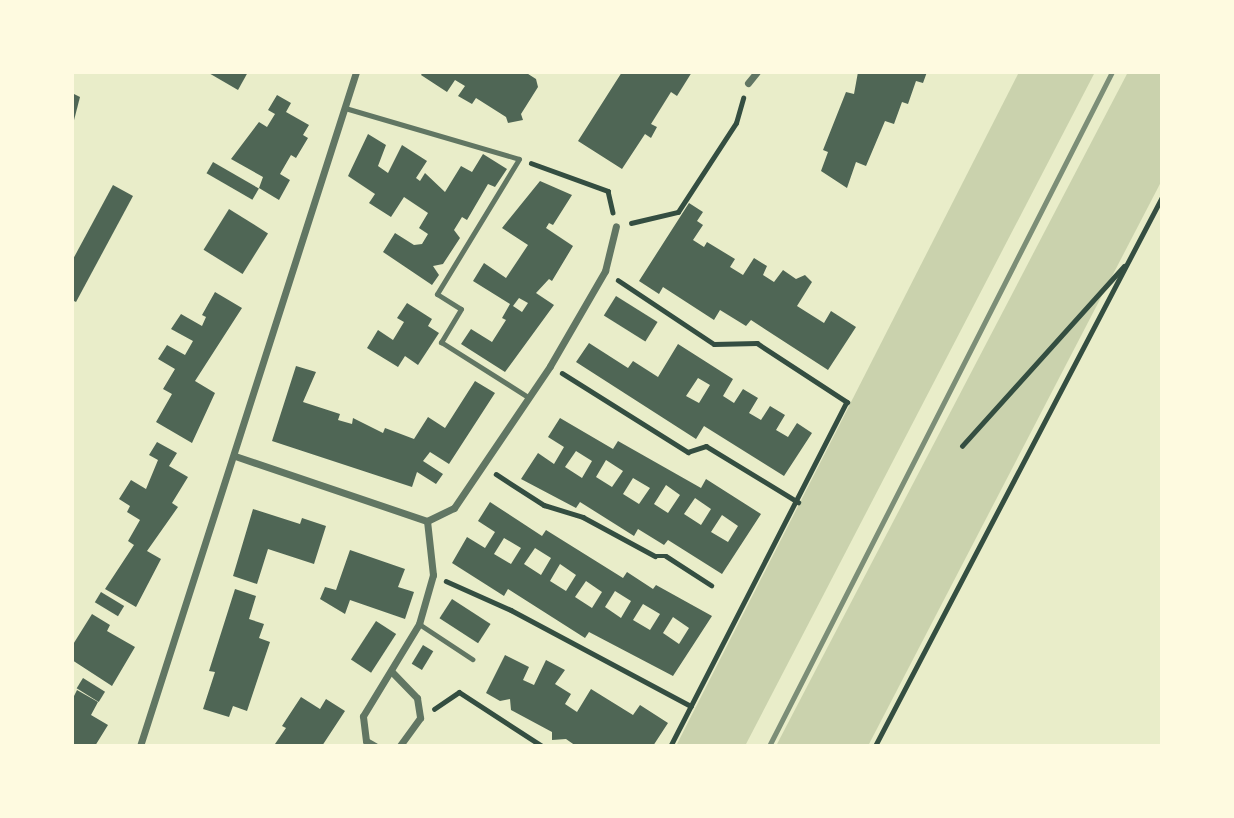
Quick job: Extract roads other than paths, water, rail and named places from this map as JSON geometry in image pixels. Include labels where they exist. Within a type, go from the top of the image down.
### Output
[{"type":"street","points":[[141,746],[356,72]]},
{"type":"street","points":[[748,83],[757,72]]},
{"type":"street","points":[[235,456],[427,521],[454,508],[550,366],[605,271],[616,226]]},
{"type":"street","points":[[375,746],[366,741],[363,716],[419,624],[433,575],[427,521]]},
{"type":"street","points":[[392,672],[417,698],[420,718],[400,746]]},
{"type":"lane","points":[[345,108],[519,159],[438,294],[461,309],[441,342],[528,397]]},
{"type":"lane","points":[[419,624],[472,659]]},
{"type":"railway","points":[[769,746],[1112,72]]}]
